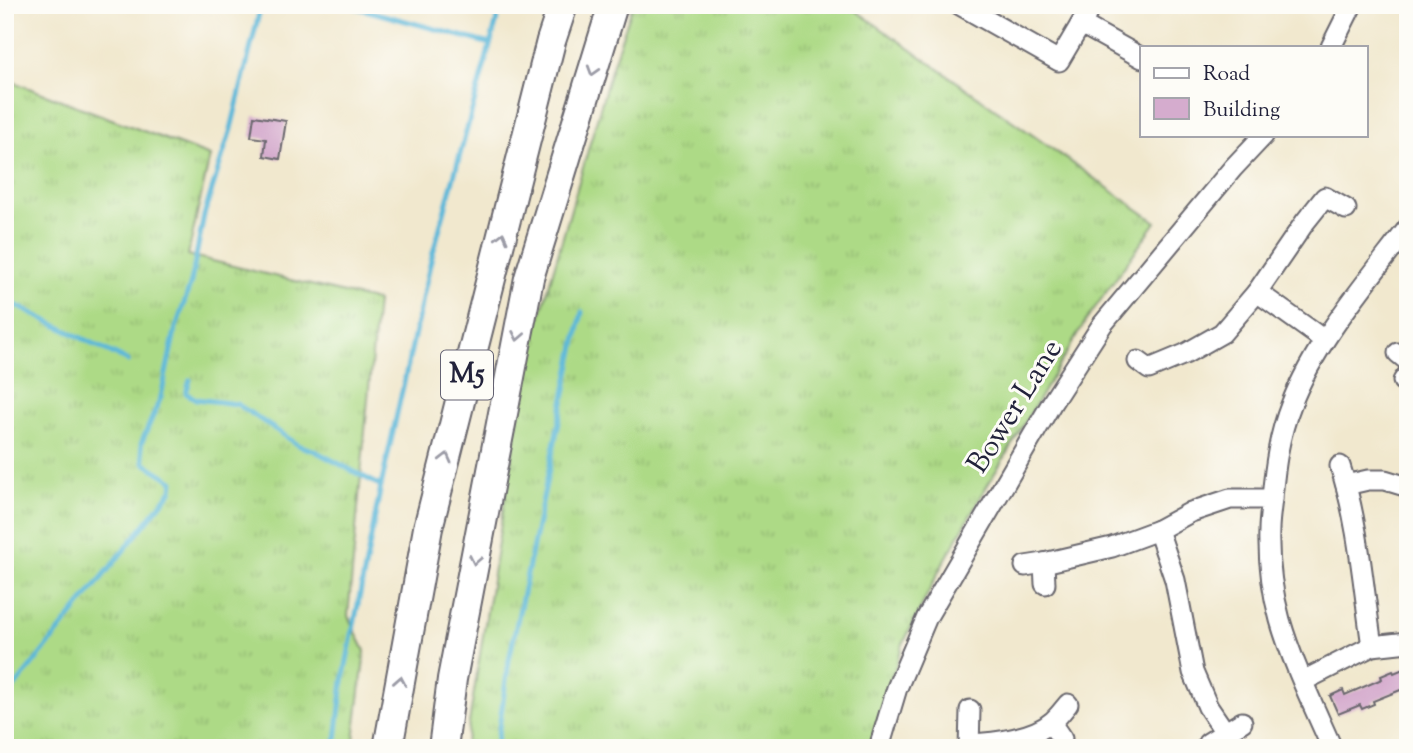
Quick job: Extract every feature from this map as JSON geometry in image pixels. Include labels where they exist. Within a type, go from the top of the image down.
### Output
[{"type":"highway","name":"M5","points":[[388,748],[428,528],[551,41],[563,5]]},
{"type":"highway","name":"M5","points":[[443,748],[452,679],[529,278],[612,5]]},
{"type":"street","points":[[960,5],[1059,61],[1092,5]]},
{"type":"street","points":[[1332,46],[1352,5]]},
{"type":"street","points":[[1081,23],[1140,57]]},
{"type":"street","name":"Bower Lane","points":[[879,748],[897,688],[927,617],[1053,401],[1102,325],[1233,168],[1263,136]]},
{"type":"street","points":[[1143,372],[1185,354],[1222,333],[1257,292],[1305,222],[1322,188],[1346,209]]},
{"type":"street","points":[[1332,748],[1303,681],[1274,596],[1269,530],[1275,464],[1288,413],[1324,340],[1408,228]]},
{"type":"street","points":[[1257,292],[1324,340]]},
{"type":"street","points":[[1340,466],[1355,527],[1371,646]]},
{"type":"street","points":[[1346,485],[1368,480],[1385,480],[1403,491]]},
{"type":"street","points":[[1045,584],[1034,565],[1112,547],[1158,530],[1191,512],[1230,499],[1272,499]]},
{"type":"street","points":[[1158,530],[1175,580],[1192,672],[1208,706],[1216,738],[1242,722]]},
{"type":"street","points":[[1303,681],[1371,646],[1408,642]]},
{"type":"street","points":[[970,710],[970,746],[1056,731],[1069,704]]},
{"type":"green space","points":[[633,5],[858,5],[855,10],[1156,222],[1085,322],[939,571],[903,644],[869,748],[465,748],[525,374],[613,63]]},
{"type":"green space","points":[[5,79],[210,156],[188,255],[377,301],[348,616],[365,651],[353,748],[5,748]]},
{"type":"building","points":[[254,116],[286,121],[280,159],[264,156],[266,139],[251,137]]},
{"type":"building","points":[[1408,667],[1408,687],[1373,701],[1374,704],[1362,709],[1360,705],[1338,714],[1330,696],[1343,690],[1345,695],[1382,679],[1381,676]]},
{"type":"waterway","points":[[5,699],[172,490],[173,481],[144,463],[141,444],[161,397],[175,331],[191,282],[204,215],[231,129],[261,5]]},
{"type":"waterway","points":[[347,5],[490,44]]},
{"type":"waterway","points":[[335,748],[343,681],[381,486],[431,260],[501,5]]},
{"type":"waterway","points":[[5,300],[128,361]]},
{"type":"waterway","points":[[496,748],[509,660],[582,312]]},
{"type":"waterway","points":[[190,380],[186,393],[196,399],[237,404],[300,446],[313,450],[381,486]]}]
